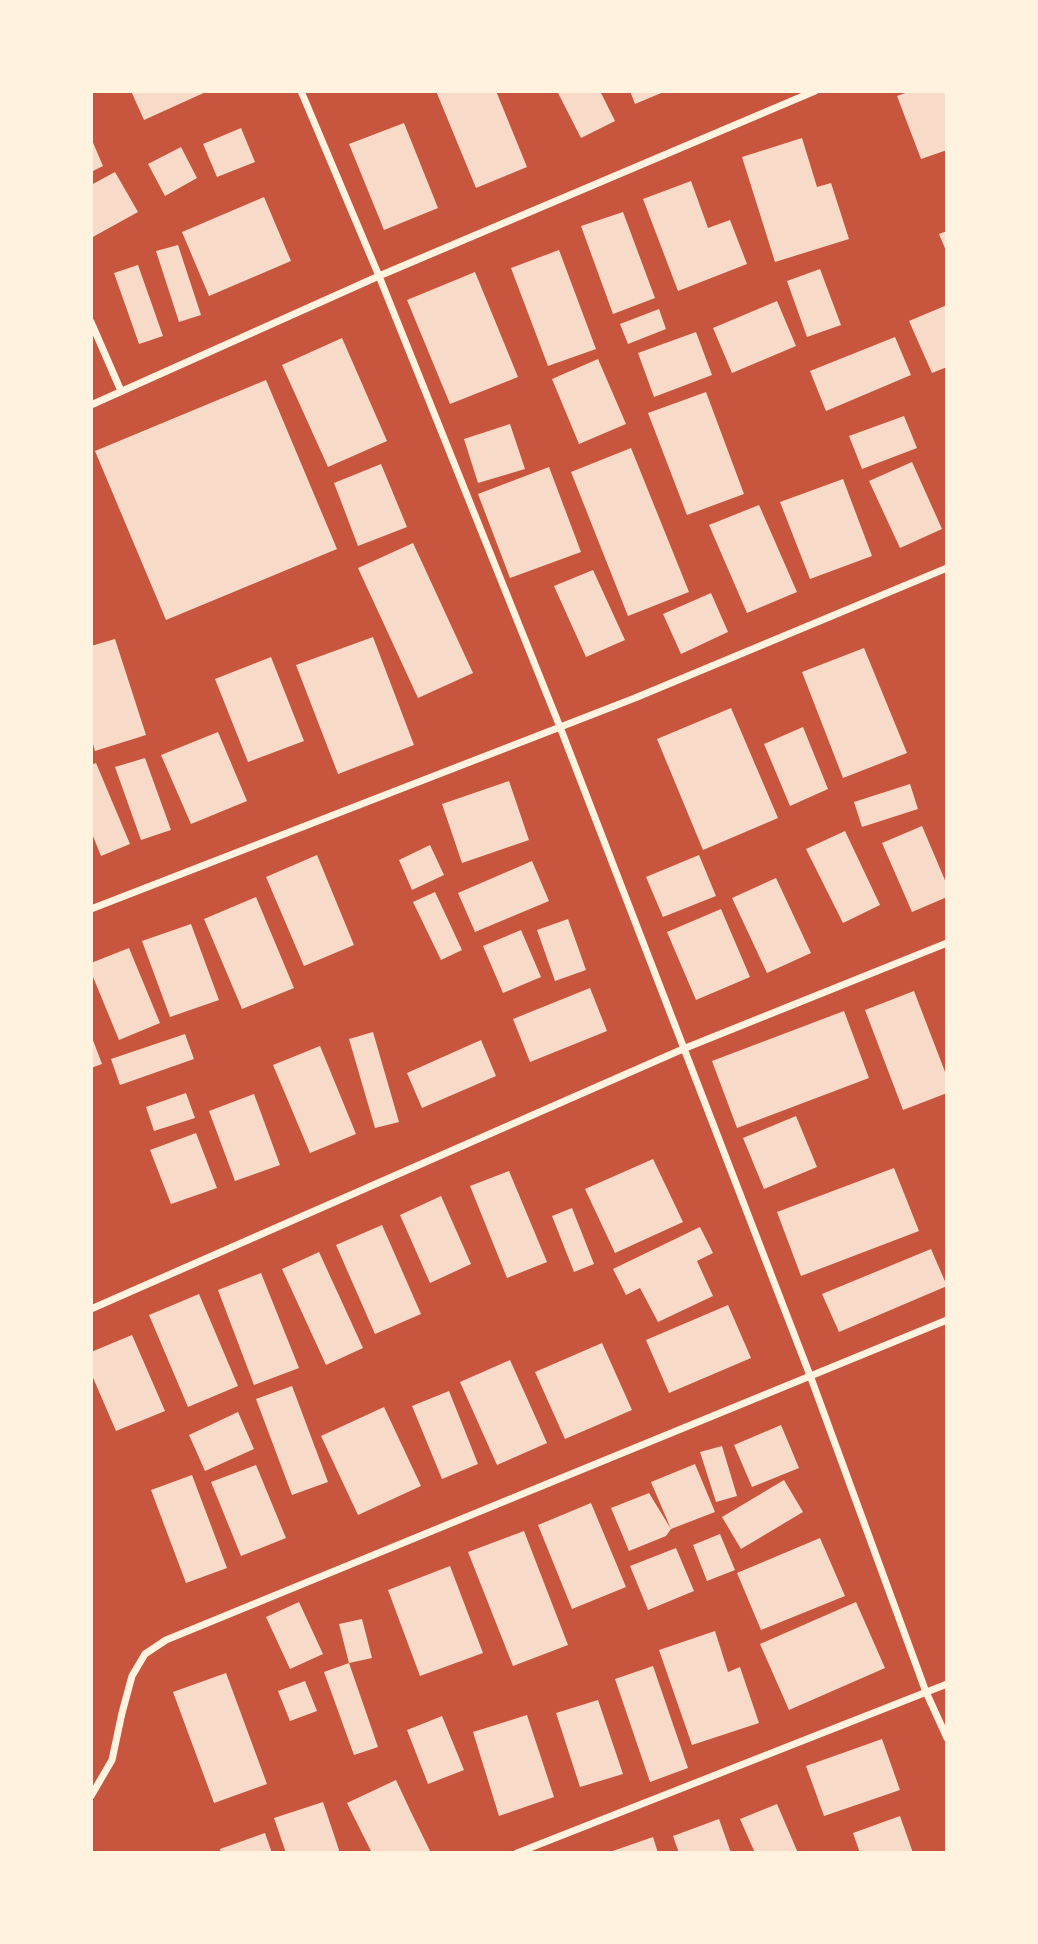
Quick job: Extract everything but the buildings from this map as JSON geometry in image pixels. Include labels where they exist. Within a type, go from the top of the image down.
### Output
[{"type":"street","points":[[301,91],[379,276],[560,727],[811,1378],[926,1692],[947,1738]]},
{"type":"street","points":[[91,405],[379,276],[815,91]]},
{"type":"street","points":[[91,322],[121,391]]},
{"type":"street","points":[[91,909],[394,789],[560,727],[947,568]]},
{"type":"street","points":[[91,1309],[683,1049],[947,943]]},
{"type":"street","points":[[91,1796],[112,1760],[132,1676],[145,1654],[166,1640],[811,1378],[947,1320]]},
{"type":"street","points":[[517,1853],[947,1684]]}]
